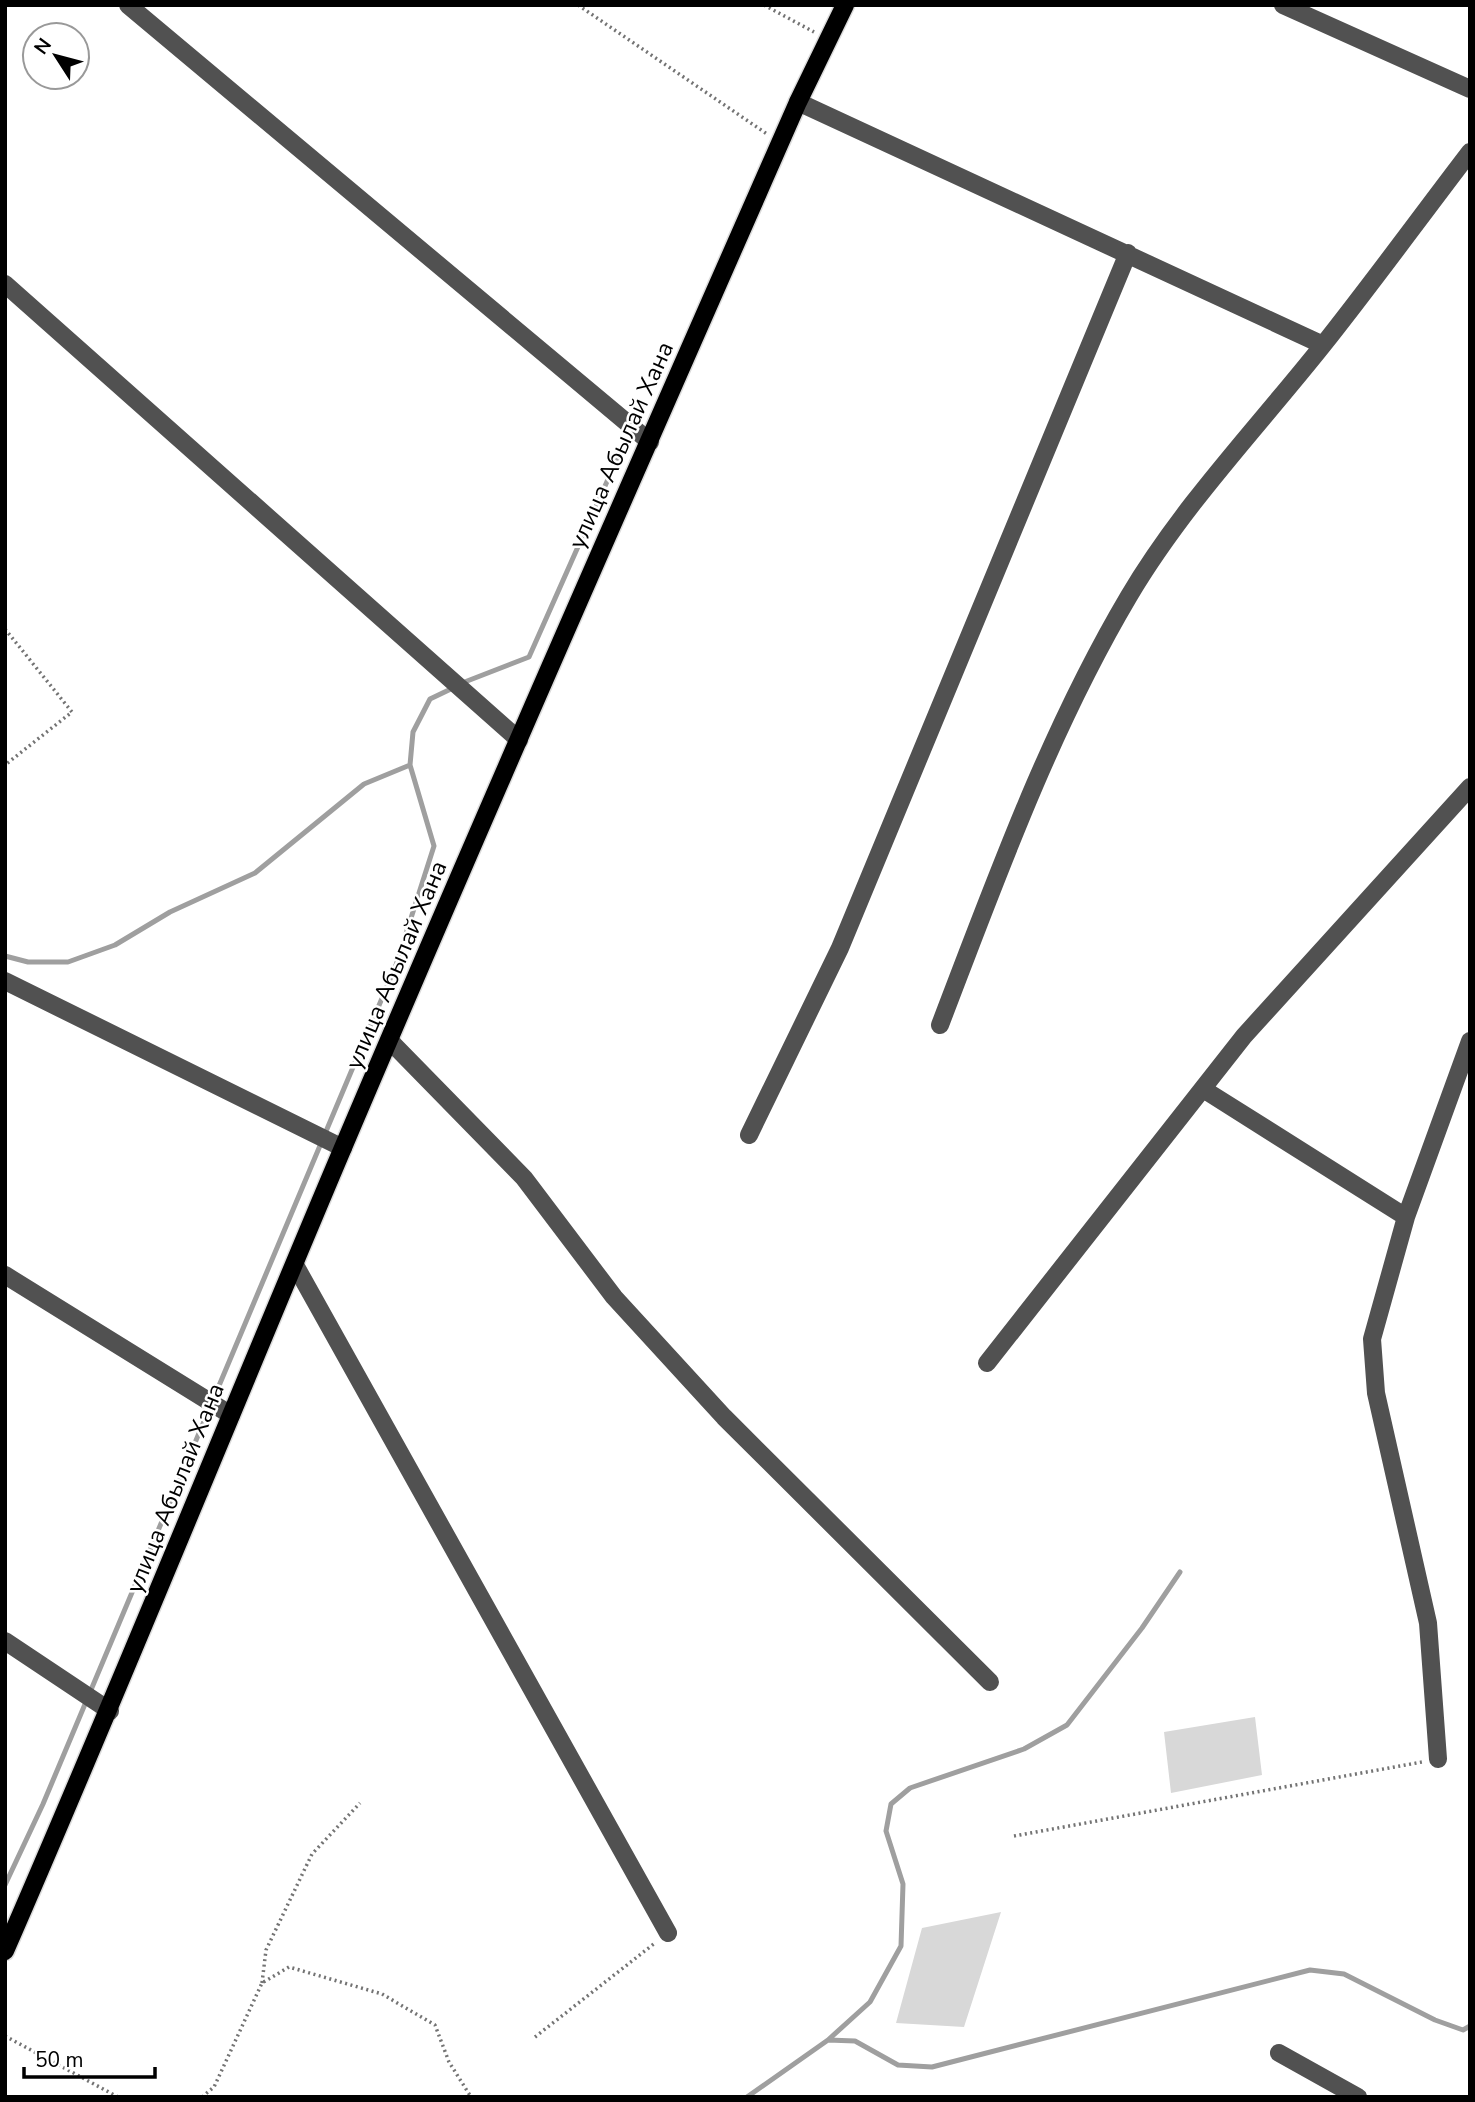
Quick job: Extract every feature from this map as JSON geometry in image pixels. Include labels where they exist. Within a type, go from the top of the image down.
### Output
[{"type":"main road","name":"улица Абылай Хана","points":[[5,1951],[110,1711],[343,1148],[519,740],[798,102],[845,5]]},
{"type":"street","points":[[128,5],[650,442]]},
{"type":"street","points":[[1283,5],[1470,89]]},
{"type":"street","points":[[798,102],[1323,345]]},
{"type":"street","points":[[940,1025],[1031,788],[1076,692],[1130,594],[1203,490],[1323,345],[1470,152]]},
{"type":"street","points":[[749,1135],[840,948],[1128,253]]},
{"type":"street","points":[[5,284],[519,740]]},
{"type":"street","points":[[987,1363],[1244,1036],[1470,787]]},
{"type":"street","points":[[5,981],[343,1148]]},
{"type":"street","points":[[390,1041],[524,1178],[614,1297],[724,1417],[990,1682]]},
{"type":"street","points":[[1438,1759],[1428,1623],[1376,1393],[1372,1339],[1406,1217],[1470,1041]]},
{"type":"street","points":[[1203,1089],[1406,1217]]},
{"type":"street","points":[[295,1265],[668,1933]]},
{"type":"street","points":[[5,1275],[231,1415]]},
{"type":"street","points":[[5,1642],[110,1711]]},
{"type":"street","points":[[1279,2053],[1357,2097]]},
{"type":"path","points":[[578,5],[780,143]]},
{"type":"path","points":[[764,5],[829,39]]},
{"type":"path","points":[[5,629],[72,712],[5,765]]},
{"type":"path","points":[[1014,1836],[1438,1759]]},
{"type":"path","points":[[202,2097],[214,2087],[262,1983],[266,1950],[312,1854],[360,1803]]},
{"type":"path","points":[[535,2037],[668,1933]]},
{"type":"path","points":[[262,1983],[289,1966],[382,1994],[435,2025],[449,2062],[471,2097]]},
{"type":"path","points":[[5,2036],[118,2097]]},
{"type":"shaded area","points":[[1255,1717],[1262,1775],[1171,1793],[1164,1732]]},
{"type":"shaded area","points":[[1001,1912],[964,2027],[896,2023],[922,1928]]},
{"type":"waterway","points":[[462,683],[529,657],[621,450]]},
{"type":"waterway","points":[[5,1885],[43,1804],[396,965],[434,846],[410,765],[413,732],[430,699],[453,688]]},
{"type":"waterway","points":[[5,956],[28,962],[68,962],[115,945],[170,912],[255,873],[364,784],[410,765]]},
{"type":"waterway","points":[[828,2040],[870,2002],[901,1946],[903,1884],[886,1831],[891,1804],[910,1788],[1024,1749],[1067,1725],[1142,1628],[1180,1572]]},
{"type":"waterway","points":[[747,2097],[828,2040],[855,2041],[898,2065],[932,2067],[1310,1970],[1344,1974],[1435,2020],[1463,2030],[1470,2026]]}]
